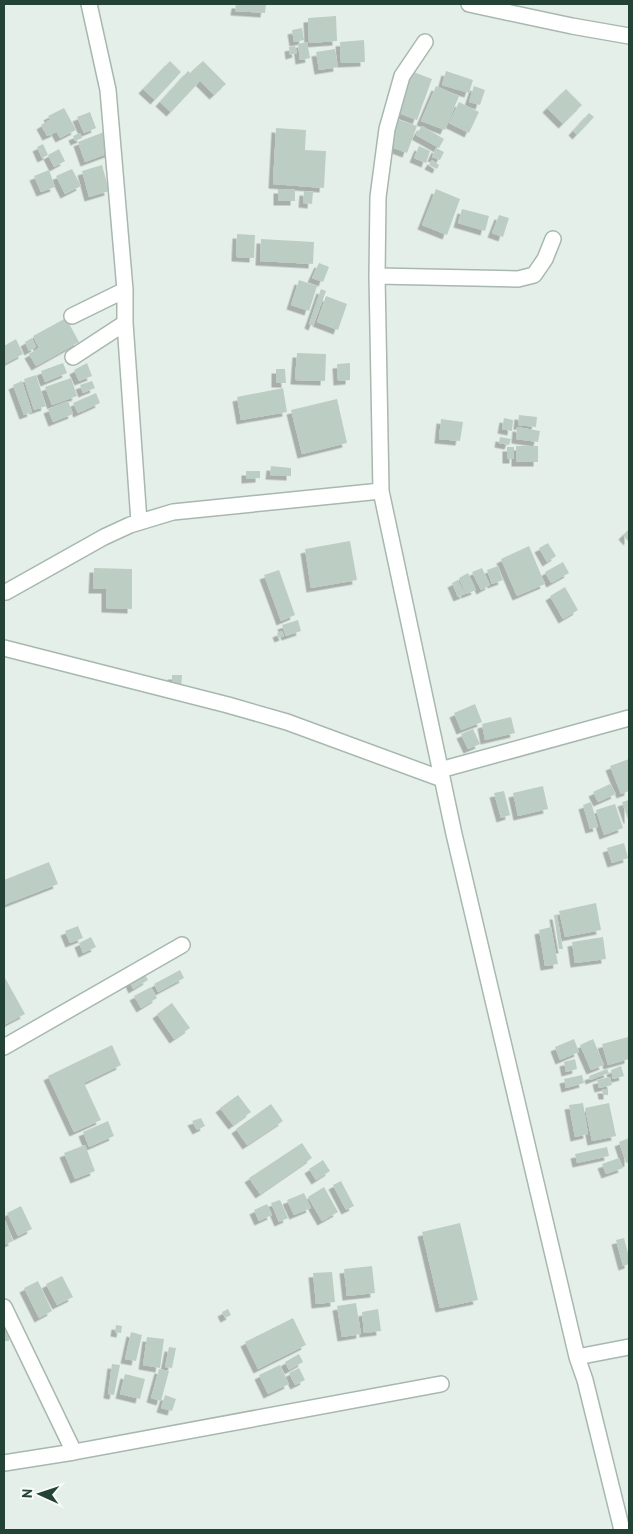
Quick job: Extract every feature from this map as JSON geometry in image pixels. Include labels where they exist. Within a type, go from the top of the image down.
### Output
[{"type":"street","points":[[89,4],[108,90],[125,290],[138,522]]},
{"type":"street","points":[[469,4],[629,36]]},
{"type":"street","points":[[425,42],[402,76],[387,129],[378,197],[381,491],[454,834],[577,1357],[585,1380],[622,1530]]},
{"type":"street","points":[[378,276],[518,279],[534,275],[545,258],[553,239]]},
{"type":"street","points":[[72,316],[125,290]]},
{"type":"street","points":[[73,357],[126,323]]},
{"type":"street","points":[[6,592],[104,536],[138,522],[173,512],[381,491]]},
{"type":"street","points":[[4,648],[270,717],[441,774],[629,718]]},
{"type":"street","points":[[4,1047],[182,945]]},
{"type":"street","points":[[4,1307],[74,1452]]},
{"type":"street","points":[[577,1357],[629,1346]]},
{"type":"street","points":[[4,1463],[74,1452],[441,1384]]},
{"type":"building","points":[[236,4],[266,4],[265,13],[235,11]]},
{"type":"building","points":[[336,16],[337,41],[309,43],[308,18]]},
{"type":"building","points":[[302,28],[304,40],[294,42],[292,30]]},
{"type":"building","points":[[364,40],[365,62],[341,63],[340,42]]},
{"type":"building","points":[[307,42],[310,58],[300,60],[298,44]]},
{"type":"building","points":[[295,46],[297,53],[290,55],[289,47]]},
{"type":"building","points":[[335,49],[338,67],[319,70],[316,52]]},
{"type":"building","points":[[170,61],[181,72],[155,100],[143,89]]},
{"type":"building","points":[[203,61],[226,84],[214,95],[191,72]]},
{"type":"building","points":[[188,71],[200,81],[171,112],[160,102]]},
{"type":"building","points":[[411,71],[432,79],[417,120],[396,112]]},
{"type":"building","points":[[446,71],[473,80],[469,93],[442,85]]},
{"type":"building","points":[[436,86],[459,96],[445,130],[421,121]]},
{"type":"building","points":[[474,86],[485,90],[480,105],[469,102]]},
{"type":"building","points":[[566,89],[582,105],[563,124],[547,108]]},
{"type":"building","points":[[459,102],[479,112],[469,133],[449,123]]},
{"type":"building","points":[[64,108],[76,130],[60,138],[48,116]]},
{"type":"building","points":[[90,112],[96,128],[84,133],[77,117]]},
{"type":"building","points":[[589,113],[594,117],[577,135],[573,131]]},
{"type":"building","points":[[397,119],[417,126],[407,153],[388,146]]},
{"type":"building","points":[[49,120],[56,132],[47,136],[41,125]]},
{"type":"building","points":[[422,126],[444,139],[439,148],[416,135]]},
{"type":"building","points":[[276,128],[306,130],[305,150],[326,151],[324,188],[273,184]]},
{"type":"building","points":[[104,132],[112,152],[85,162],[78,142]]},
{"type":"building","points":[[80,133],[82,138],[75,141],[73,136]]},
{"type":"building","points":[[43,144],[48,155],[42,158],[37,147]]},
{"type":"building","points":[[419,146],[430,151],[426,163],[414,158]]},
{"type":"building","points":[[436,148],[444,152],[440,160],[432,157]]},
{"type":"building","points":[[59,149],[65,161],[54,167],[48,155]]},
{"type":"building","points":[[432,160],[439,165],[437,169],[429,165]]},
{"type":"building","points":[[102,165],[109,191],[89,197],[82,171]]},
{"type":"building","points":[[72,169],[81,186],[65,194],[56,176]]},
{"type":"building","points":[[49,170],[55,187],[41,192],[34,176]]},
{"type":"building","points":[[278,189],[295,189],[295,201],[278,201]]},
{"type":"building","points":[[436,189],[460,199],[447,235],[422,225]]},
{"type":"building","points":[[304,191],[313,192],[312,204],[303,203]]},
{"type":"building","points":[[462,209],[489,216],[485,231],[458,223]]},
{"type":"building","points":[[499,215],[509,218],[503,237],[492,233]]},
{"type":"building","points":[[237,234],[255,235],[254,258],[236,257]]},
{"type":"building","points":[[261,239],[314,242],[313,264],[260,261]]},
{"type":"building","points":[[319,263],[329,267],[323,282],[312,278]]},
{"type":"building","points":[[299,280],[317,286],[309,311],[291,305]]},
{"type":"building","points":[[321,289],[326,291],[313,326],[309,324]]},
{"type":"building","points":[[326,296],[347,304],[338,330],[317,322]]},
{"type":"building","points":[[66,318],[79,342],[36,366],[29,354],[39,348],[33,336]]},
{"type":"building","points":[[32,338],[36,347],[29,351],[25,342]]},
{"type":"building","points":[[16,339],[23,354],[4,364],[4,346]]},
{"type":"building","points":[[297,353],[326,354],[325,381],[295,380]]},
{"type":"building","points":[[63,363],[67,373],[45,382],[41,371]]},
{"type":"building","points":[[87,363],[92,376],[79,381],[74,370]]},
{"type":"building","points":[[350,363],[350,380],[338,381],[337,364]]},
{"type":"building","points":[[276,369],[285,369],[286,383],[276,383]]},
{"type":"building","points":[[36,375],[46,406],[34,410],[24,379]]},
{"type":"building","points":[[71,378],[77,396],[52,405],[45,387]]},
{"type":"building","points":[[22,381],[32,412],[24,415],[13,385]]},
{"type":"building","points":[[92,381],[95,388],[83,393],[80,385]]},
{"type":"building","points":[[283,388],[287,412],[241,420],[237,397]]},
{"type":"building","points":[[96,393],[100,403],[78,413],[73,403]]},
{"type":"building","points":[[337,399],[347,443],[302,454],[291,410]]},
{"type":"building","points":[[68,401],[73,414],[53,422],[48,409]]},
{"type":"building","points":[[519,415],[537,417],[536,427],[518,425]]},
{"type":"building","points":[[504,418],[513,420],[512,431],[502,429]]},
{"type":"building","points":[[441,419],[463,422],[460,441],[439,439]]},
{"type":"building","points":[[517,427],[540,431],[538,442],[516,439]]},
{"type":"building","points":[[500,437],[511,439],[509,445],[499,443]]},
{"type":"building","points":[[516,446],[538,446],[538,462],[516,462]]},
{"type":"building","points":[[507,447],[514,447],[514,459],[507,459]]},
{"type":"building","points":[[271,466],[291,468],[291,476],[270,475]]},
{"type":"building","points":[[246,471],[260,471],[260,478],[246,479]]},
{"type":"building","points":[[629,529],[629,539],[628,541],[623,535]]},
{"type":"building","points":[[350,541],[357,580],[311,588],[305,549]]},
{"type":"building","points":[[548,543],[556,556],[547,562],[539,548]]},
{"type":"building","points":[[529,546],[545,584],[517,596],[501,559]]},
{"type":"building","points":[[563,562],[569,573],[551,583],[545,572]]},
{"type":"building","points":[[498,566],[503,580],[492,584],[487,570]]},
{"type":"building","points":[[94,568],[132,569],[132,609],[106,608],[106,589],[93,589]]},
{"type":"building","points":[[482,568],[490,585],[481,590],[472,572]]},
{"type":"building","points":[[279,570],[295,615],[281,621],[264,575]]},
{"type":"building","points":[[468,573],[476,590],[466,594],[459,578]]},
{"type":"building","points":[[458,580],[465,594],[458,597],[452,583]]},
{"type":"building","points":[[565,587],[578,610],[563,619],[550,596]]},
{"type":"building","points":[[298,620],[301,631],[286,636],[282,625]]},
{"type":"building","points":[[282,631],[284,636],[279,638],[277,633]]},
{"type":"building","points":[[172,675],[182,675],[181,687],[172,686]]},
{"type":"building","points":[[475,704],[482,722],[461,730],[454,713]]},
{"type":"building","points":[[511,717],[515,733],[485,740],[482,724]]},
{"type":"building","points":[[473,729],[480,744],[468,749],[461,734]]},
{"type":"building","points":[[629,759],[629,791],[621,794],[610,766]]},
{"type":"building","points":[[610,784],[616,794],[598,802],[593,792]]},
{"type":"building","points":[[543,786],[548,809],[518,816],[513,793]]},
{"type":"building","points":[[504,791],[510,815],[501,818],[494,793]]},
{"type":"building","points":[[629,800],[629,819],[628,819],[622,802]]},
{"type":"building","points":[[591,802],[598,827],[590,829],[583,805]]},
{"type":"building","points":[[615,804],[623,828],[604,835],[596,810]]},
{"type":"building","points":[[624,843],[628,858],[612,863],[607,848]]},
{"type":"building","points":[[49,862],[58,884],[4,905],[4,880]]},
{"type":"building","points":[[596,903],[601,930],[565,937],[559,911]]},
{"type":"building","points":[[554,915],[557,915],[563,949],[559,949]]},
{"type":"building","points":[[78,926],[83,938],[70,943],[65,931]]},
{"type":"building","points":[[551,927],[558,964],[545,966],[539,930]]},
{"type":"building","points":[[91,937],[96,947],[83,953],[79,943]]},
{"type":"building","points":[[603,937],[606,959],[575,963],[572,942]]},
{"type":"building","points":[[180,970],[184,978],[158,992],[154,984]]},
{"type":"building","points":[[143,971],[148,980],[133,989],[129,980]]},
{"type":"building","points":[[4,976],[25,1014],[4,1025]]},
{"type":"building","points":[[151,987],[157,998],[141,1008],[134,996]]},
{"type":"building","points":[[172,1003],[190,1028],[174,1039],[157,1014]]},
{"type":"building","points":[[628,1037],[629,1059],[608,1065],[602,1044]]},
{"type":"building","points":[[574,1039],[579,1052],[560,1060],[555,1047]]},
{"type":"building","points":[[593,1039],[604,1065],[591,1070],[580,1045]]},
{"type":"building","points":[[112,1045],[121,1065],[84,1083],[101,1120],[74,1132],[48,1076]]},
{"type":"building","points":[[575,1059],[577,1069],[566,1072],[564,1062]]},
{"type":"building","points":[[621,1066],[624,1076],[613,1079],[611,1070]]},
{"type":"building","points":[[607,1069],[609,1073],[590,1080],[589,1076]]},
{"type":"building","points":[[582,1075],[584,1083],[566,1088],[564,1079]]},
{"type":"building","points":[[610,1077],[612,1085],[599,1088],[597,1080]]},
{"type":"building","points":[[602,1089],[608,1089],[608,1095],[603,1095]]},
{"type":"building","points":[[238,1095],[251,1112],[233,1125],[220,1108]]},
{"type":"building","points":[[583,1103],[588,1134],[575,1137],[569,1105]]},
{"type":"building","points":[[609,1103],[616,1136],[592,1141],[585,1108]]},
{"type":"building","points":[[271,1104],[283,1121],[247,1145],[236,1129]]},
{"type":"building","points":[[201,1118],[205,1126],[197,1130],[192,1121]]},
{"type":"building","points":[[108,1121],[114,1136],[89,1147],[83,1132]]},
{"type":"building","points":[[629,1138],[629,1162],[626,1163],[619,1142]]},
{"type":"building","points":[[302,1143],[312,1158],[260,1194],[249,1178]]},
{"type":"building","points":[[85,1145],[95,1171],[75,1179],[64,1153]]},
{"type":"building","points":[[607,1147],[609,1156],[577,1163],[575,1154]]},
{"type":"building","points":[[619,1158],[623,1168],[606,1174],[602,1164]]},
{"type":"building","points":[[323,1160],[330,1171],[316,1180],[309,1169]]},
{"type":"building","points":[[341,1181],[354,1206],[346,1210],[333,1185]]},
{"type":"building","points":[[324,1187],[338,1212],[322,1221],[308,1197]]},
{"type":"building","points":[[304,1193],[311,1208],[294,1215],[287,1200]]},
{"type":"building","points":[[280,1200],[288,1218],[279,1222],[271,1203]]},
{"type":"building","points":[[267,1204],[272,1215],[259,1221],[254,1210]]},
{"type":"building","points":[[21,1206],[32,1229],[18,1236],[7,1213]]},
{"type":"building","points":[[4,1217],[13,1241],[4,1245]]},
{"type":"building","points":[[460,1223],[478,1300],[440,1308],[422,1232]]},
{"type":"building","points":[[624,1238],[629,1264],[623,1266],[616,1240]]},
{"type":"building","points":[[372,1266],[375,1293],[347,1296],[344,1269]]},
{"type":"building","points":[[332,1272],[335,1302],[316,1304],[313,1273]]},
{"type":"building","points":[[62,1276],[73,1297],[57,1305],[46,1284]]},
{"type":"building","points":[[38,1281],[52,1311],[39,1318],[24,1288]]},
{"type":"building","points":[[356,1303],[361,1334],[342,1337],[337,1306]]},
{"type":"building","points":[[228,1309],[231,1315],[225,1318],[222,1312]]},
{"type":"building","points":[[378,1309],[381,1331],[364,1333],[362,1312]]},
{"type":"building","points":[[293,1318],[306,1345],[258,1369],[245,1342]]},
{"type":"building","points":[[4,1324],[8,1324],[9,1341],[4,1341]]},
{"type":"building","points":[[116,1325],[122,1326],[121,1333],[115,1332]]},
{"type":"building","points":[[131,1332],[142,1335],[136,1361],[125,1359]]},
{"type":"building","points":[[147,1337],[164,1339],[160,1368],[143,1365]]},
{"type":"building","points":[[169,1347],[176,1348],[172,1368],[165,1367]]},
{"type":"building","points":[[299,1354],[303,1362],[289,1370],[285,1362]]},
{"type":"building","points":[[112,1364],[120,1365],[114,1395],[108,1394]]},
{"type":"building","points":[[280,1365],[289,1384],[268,1394],[259,1375]]},
{"type":"building","points":[[299,1368],[305,1380],[295,1385],[289,1373]]},
{"type":"building","points":[[159,1369],[169,1371],[161,1401],[151,1398]]},
{"type":"building","points":[[125,1374],[145,1379],[140,1399],[120,1394]]},
{"type":"building","points":[[165,1395],[176,1399],[172,1411],[161,1408]]}]
